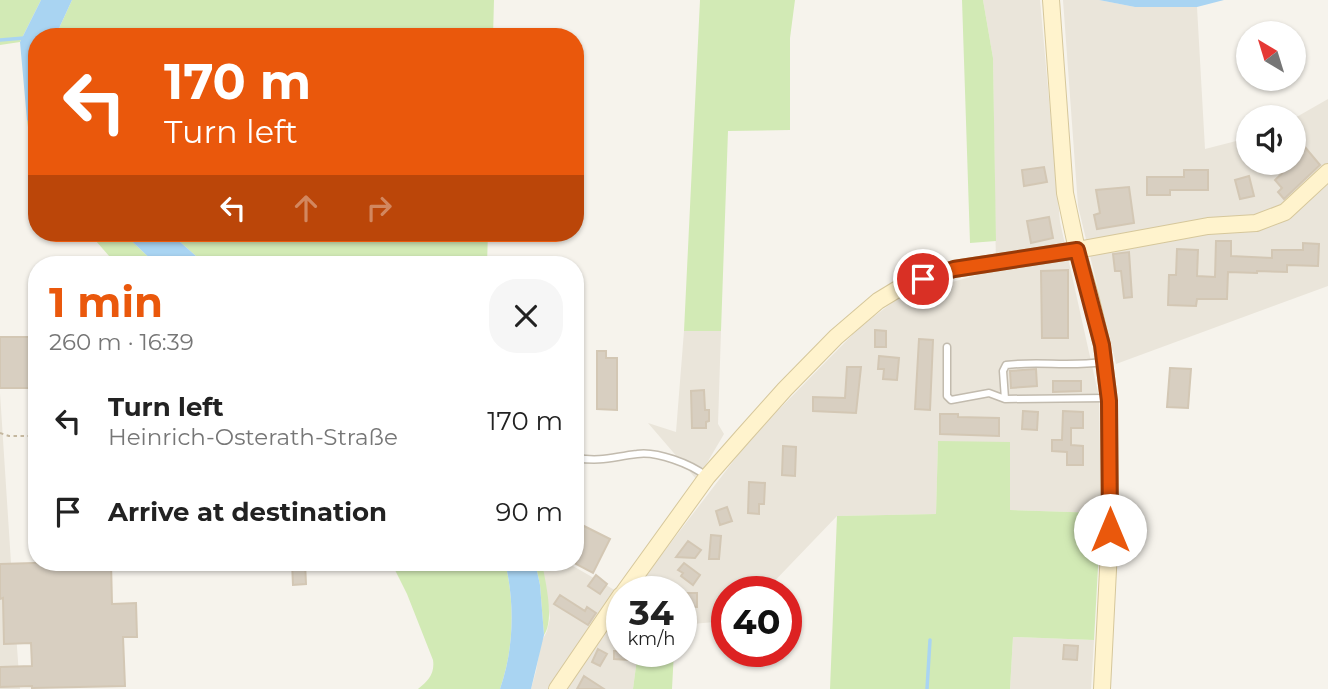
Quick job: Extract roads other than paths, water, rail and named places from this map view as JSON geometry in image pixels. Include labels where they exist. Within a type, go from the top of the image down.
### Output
[{"type":"street","points":[[1051,0],[1065,193],[1094,310],[1109,398],[1110,530],[1102,689]]},
{"type":"street","points":[[635,576],[707,477],[785,389],[836,337],[878,301],[901,288],[954,269],[1208,226],[1256,223],[1285,212],[1328,172]]},
{"type":"street","points":[[557,689],[606,618]]},
{"type":"lane","points":[[947,347],[947,396],[951,400],[989,393],[1005,400],[1109,398]]},
{"type":"lane","points":[[1005,400],[1003,371],[1006,365],[1088,365],[1104,362]]},
{"type":"lane","points":[[584,459],[607,460],[650,453],[698,470],[707,477]]},
{"type":"water","points":[[41,0],[72,0],[59,28],[28,28],[28,122],[27,120],[20,42]]},
{"type":"water","points":[[1099,0],[1224,0],[1197,7],[1135,7]]},
{"type":"water","points":[[133,242],[180,242],[196,256],[147,256]]},
{"type":"water","points":[[507,571],[537,571],[540,585],[544,635],[531,689],[500,689],[505,674],[512,626]]},
{"type":"waterway","points":[[0,40],[24,38]]},
{"type":"waterway","points":[[927,689],[930,640]]}]
